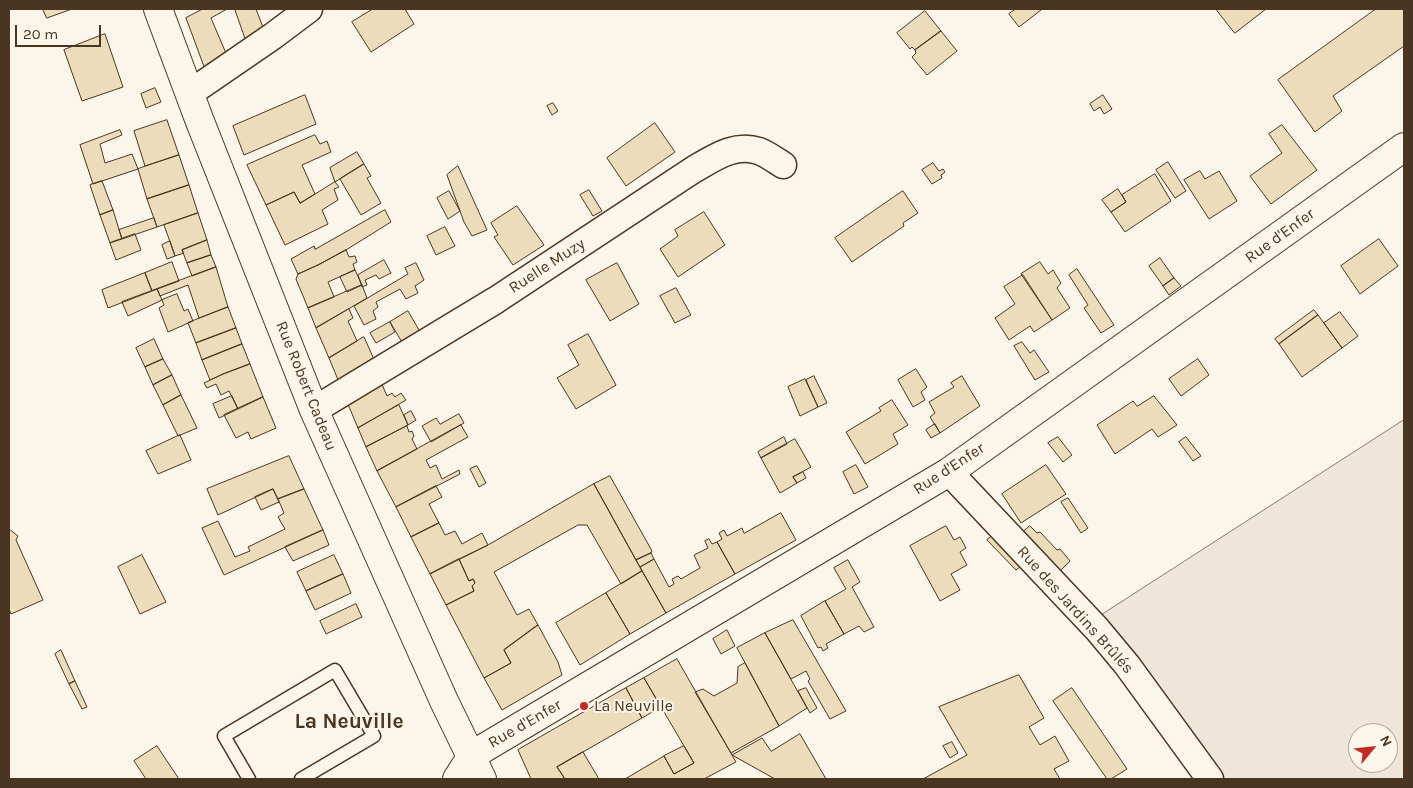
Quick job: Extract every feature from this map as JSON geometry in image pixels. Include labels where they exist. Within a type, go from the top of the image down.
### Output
[{"type":"street","name":"Rue Robert Cadeau","points":[[158,9],[314,410],[444,701],[470,772]]},
{"type":"street","points":[[190,93],[309,9]]},
{"type":"street","name":"Rue d'Enfer","points":[[470,772],[949,472],[1404,147]]},
{"type":"street","name":"Ruelle Muzy","points":[[314,410],[496,300],[693,170],[721,154],[744,149],[760,152],[783,165]]},
{"type":"street","name":"Rue des Jardins Brûlés","points":[[949,472],[1097,629],[1127,665],[1210,779]]},
{"type":"lane","points":[[249,779],[224,736],[335,670],[374,736],[301,779]]},
{"type":"shaded area","points":[[1404,420],[1404,779],[1224,779],[1100,616]]},
{"type":"building","points":[[43,9],[72,9],[47,18]]},
{"type":"building","points":[[203,9],[227,9],[211,18],[228,58],[206,72],[186,18]]},
{"type":"building","points":[[235,9],[256,9],[264,30],[247,43]]},
{"type":"building","points":[[373,9],[405,9],[414,24],[371,52],[352,22]]},
{"type":"building","points":[[1016,9],[1041,10],[1019,27],[1009,14]]},
{"type":"building","points":[[1216,9],[1266,9],[1235,33]]},
{"type":"building","points":[[1376,9],[1404,9],[1404,46],[1333,96],[1342,111],[1315,132],[1278,80]]},
{"type":"building","points":[[925,11],[941,31],[915,50],[912,47],[910,49],[897,33]]},
{"type":"building","points":[[941,31],[957,51],[927,75],[912,57],[916,53],[915,50]]},
{"type":"building","points":[[105,34],[123,87],[82,101],[64,50]]},
{"type":"building","points":[[155,88],[161,102],[146,108],[141,94]]},
{"type":"building","points":[[305,95],[316,124],[244,155],[233,126]]},
{"type":"building","points":[[1103,95],[1112,109],[1104,114],[1100,107],[1094,111],[1090,104]]},
{"type":"building","points":[[553,103],[558,111],[552,115],[547,106]]},
{"type":"building","points":[[167,120],[179,155],[145,166],[134,131]]},
{"type":"building","points":[[655,123],[675,152],[626,186],[607,158]]},
{"type":"building","points":[[1282,125],[1317,170],[1271,204],[1250,176],[1282,153],[1269,134]]},
{"type":"building","points":[[120,130],[122,135],[100,144],[105,163],[132,154],[138,169],[93,184],[80,145]]},
{"type":"building","points":[[315,135],[320,144],[327,141],[331,152],[302,165],[315,194],[300,203],[294,192],[266,205],[247,165]]},
{"type":"building","points":[[357,152],[364,164],[335,182],[330,168]]},
{"type":"building","points":[[179,155],[189,185],[147,199],[138,169]]},
{"type":"building","points":[[1168,162],[1186,191],[1175,198],[1156,170]]},
{"type":"building","points":[[933,163],[939,171],[943,169],[945,172],[941,175],[942,178],[932,184],[922,170]]},
{"type":"building","points":[[364,164],[371,176],[367,178],[381,203],[361,215],[340,179]]},
{"type":"building","points":[[458,166],[487,230],[472,236],[464,222],[447,175]]},
{"type":"building","points":[[1200,171],[1205,179],[1219,171],[1237,201],[1209,219],[1184,180]]},
{"type":"building","points":[[1155,174],[1171,201],[1125,232],[1111,212],[1126,202],[1122,195]]},
{"type":"building","points":[[102,181],[113,210],[100,215],[90,185]]},
{"type":"building","points":[[335,182],[339,187],[334,189],[338,200],[322,210],[328,224],[285,245],[266,205],[294,192],[300,203]]},
{"type":"building","points":[[189,185],[198,213],[157,227],[147,199]]},
{"type":"building","points":[[1118,189],[1126,202],[1111,212],[1102,200]]},
{"type":"building","points":[[589,190],[602,211],[593,216],[580,195]]},
{"type":"building","points":[[449,191],[460,211],[448,219],[437,198]]},
{"type":"building","points":[[903,191],[918,213],[903,223],[904,226],[852,262],[835,238]]},
{"type":"building","points":[[517,206],[544,245],[513,265],[494,237],[498,235],[491,223]]},
{"type":"building","points":[[113,210],[122,239],[110,243],[100,215]]},
{"type":"building","points":[[385,210],[391,222],[346,250],[298,274],[291,259],[314,246],[315,249]]},
{"type":"building","points":[[704,212],[725,245],[678,277],[660,249],[678,236],[675,230]]},
{"type":"building","points":[[198,213],[207,240],[182,250],[184,253],[175,256],[164,225]]},
{"type":"building","points":[[154,218],[157,227],[122,239],[119,230]]},
{"type":"building","points":[[445,227],[455,246],[436,255],[427,236]]},
{"type":"building","points":[[135,234],[141,250],[116,260],[110,243]]},
{"type":"building","points":[[1379,239],[1398,266],[1360,294],[1341,266]]},
{"type":"building","points":[[207,240],[211,255],[187,263],[182,250]]},
{"type":"building","points":[[170,241],[175,256],[167,259],[162,245]]},
{"type":"building","points":[[346,250],[349,257],[355,256],[357,262],[353,264],[355,270],[328,282],[334,297],[308,308],[296,279],[298,274]]},
{"type":"building","points":[[211,255],[216,267],[192,276],[187,263]]},
{"type":"building","points":[[1160,258],[1174,278],[1163,286],[1149,266]]},
{"type":"building","points":[[384,260],[391,273],[379,279],[376,275],[365,280],[367,285],[362,287],[358,275]]},
{"type":"building","points":[[172,262],[179,281],[152,291],[145,273]]},
{"type":"building","points":[[1040,262],[1048,274],[1053,270],[1061,283],[1057,288],[1070,308],[1052,320],[1021,274]]},
{"type":"building","points":[[416,263],[424,280],[415,286],[418,293],[406,299],[400,289],[376,302],[378,307],[373,311],[376,319],[364,325],[354,306],[408,274],[405,268]]},
{"type":"building","points":[[617,263],[639,304],[610,321],[586,280]]},
{"type":"building","points":[[216,267],[228,307],[199,318],[188,285],[160,296],[157,289]]},
{"type":"building","points":[[1077,269],[1114,325],[1101,333],[1084,308],[1088,305],[1069,275]]},
{"type":"building","points":[[355,270],[362,285],[347,292],[340,277]]},
{"type":"building","points":[[145,273],[152,291],[108,308],[102,290]]},
{"type":"building","points":[[1023,275],[1052,320],[1034,332],[1030,326],[1009,340],[995,318],[1015,304],[1004,287]]},
{"type":"building","points":[[1174,278],[1181,286],[1169,295],[1163,286]]},
{"type":"building","points":[[362,285],[367,298],[316,328],[308,308]]},
{"type":"building","points":[[676,288],[691,315],[675,323],[660,296]]},
{"type":"building","points":[[157,289],[162,300],[128,316],[122,302]]},
{"type":"building","points":[[177,294],[184,311],[188,309],[193,321],[168,332],[159,308],[164,305],[162,300]]},
{"type":"building","points":[[228,307],[236,328],[196,343],[188,323]]},
{"type":"building","points":[[349,309],[353,318],[348,321],[357,341],[329,358],[316,328]]},
{"type":"building","points":[[1314,310],[1318,315],[1279,344],[1275,339]]},
{"type":"building","points":[[408,311],[423,337],[406,349],[390,322]]},
{"type":"building","points":[[1340,312],[1358,336],[1342,348],[1324,323]]},
{"type":"building","points":[[1318,315],[1342,348],[1302,377],[1279,344]]},
{"type":"building","points":[[390,322],[395,332],[376,343],[370,333]]},
{"type":"building","points":[[236,328],[242,344],[202,360],[196,343]]},
{"type":"building","points":[[588,334],[616,385],[576,409],[557,378],[579,365],[568,345]]},
{"type":"building","points":[[364,337],[377,366],[341,387],[329,358]]},
{"type":"building","points":[[154,339],[163,359],[145,367],[136,348]]},
{"type":"building","points":[[1022,342],[1030,353],[1034,350],[1049,372],[1035,380],[1014,346]]},
{"type":"building","points":[[242,344],[250,364],[210,380],[202,360]]},
{"type":"building","points":[[163,359],[172,375],[153,385],[145,367]]},
{"type":"building","points":[[1198,359],[1209,375],[1181,396],[1169,379]]},
{"type":"building","points":[[250,364],[263,397],[238,409],[229,391],[221,395],[216,384],[207,388],[204,383],[223,374]]},
{"type":"building","points":[[916,369],[927,387],[921,392],[925,400],[913,407],[898,380]]},
{"type":"building","points":[[172,375],[181,395],[163,405],[153,385]]},
{"type":"building","points":[[814,376],[827,403],[818,407],[806,380]]},
{"type":"building","points":[[962,376],[980,406],[940,433],[930,417],[935,413],[929,402],[954,387],[951,383]]},
{"type":"building","points":[[805,379],[818,407],[800,416],[788,387]]},
{"type":"building","points":[[381,382],[387,396],[392,393],[395,397],[401,393],[406,400],[358,428],[347,402]]},
{"type":"building","points":[[181,395],[197,428],[178,436],[163,405]]},
{"type":"building","points":[[232,396],[238,409],[219,418],[213,404]]},
{"type":"building","points":[[1154,396],[1177,425],[1158,437],[1152,429],[1115,454],[1097,425],[1133,401],[1137,406]]},
{"type":"building","points":[[263,397],[276,428],[251,439],[248,432],[236,438],[224,415]]},
{"type":"building","points":[[892,400],[908,425],[893,434],[898,444],[865,464],[846,432],[881,411],[879,408]]},
{"type":"building","points":[[399,405],[408,425],[366,447],[358,428]]},
{"type":"building","points":[[411,411],[416,420],[408,425],[404,415]]},
{"type":"building","points":[[459,414],[464,423],[431,442],[422,426],[436,418],[440,424]]},
{"type":"building","points":[[935,424],[940,433],[931,438],[926,430]]},
{"type":"building","points":[[461,425],[468,437],[426,460],[430,468],[436,465],[442,479],[459,470],[460,474],[396,507],[377,471]]},
{"type":"building","points":[[407,426],[409,432],[412,431],[414,436],[412,439],[417,449],[377,471],[366,447]]},
{"type":"building","points":[[180,435],[191,460],[158,474],[146,451]]},
{"type":"building","points":[[784,437],[787,444],[761,458],[758,452]]},
{"type":"building","points":[[1058,437],[1072,455],[1063,462],[1048,443]]},
{"type":"building","points":[[1186,437],[1201,456],[1193,461],[1179,442]]},
{"type":"building","points":[[795,439],[811,467],[793,477],[797,483],[780,493],[761,458]]},
{"type":"building","points":[[289,456],[304,489],[278,499],[273,489],[218,515],[207,489]]},
{"type":"building","points":[[856,465],[868,487],[854,494],[843,472]]},
{"type":"building","points":[[1046,465],[1066,494],[1021,523],[1002,494]]},
{"type":"building","points":[[477,466],[486,483],[479,487],[470,469]]},
{"type":"building","points":[[803,472],[806,478],[797,483],[793,477]]},
{"type":"building","points":[[610,476],[652,551],[636,560],[594,484]]},
{"type":"building","points":[[594,484],[642,571],[621,584],[587,525],[578,525],[494,572],[517,615],[529,609],[538,625],[504,650],[511,663],[484,678],[446,605],[474,591],[472,586],[475,583],[473,579],[469,581],[459,559],[488,545]]},
{"type":"building","points":[[436,486],[442,497],[429,504],[439,523],[411,537],[396,507]]},
{"type":"building","points":[[273,489],[279,502],[261,510],[255,497]]},
{"type":"building","points":[[304,489],[323,530],[224,575],[202,528],[218,521],[235,557],[250,551],[248,547],[285,529],[278,517],[284,513],[278,499]]},
{"type":"building","points":[[1068,498],[1088,528],[1081,533],[1061,502]]},
{"type":"building","points":[[781,513],[796,540],[735,574],[717,542],[722,539],[719,533],[724,530],[727,536],[742,528],[744,533]]},
{"type":"building","points":[[439,523],[445,535],[455,531],[462,544],[482,533],[488,545],[430,574],[411,537]]},
{"type":"building","points":[[946,526],[954,540],[960,537],[966,548],[960,552],[967,565],[951,574],[960,590],[940,601],[910,546]]},
{"type":"building","points":[[1030,526],[1037,533],[1040,532],[1057,550],[1060,549],[1070,561],[1058,573],[1021,534]]},
{"type":"building","points":[[9,529],[18,536],[16,540],[43,600],[11,614],[9,609]]},
{"type":"building","points":[[323,530],[329,545],[293,561],[285,547]]},
{"type":"building","points":[[996,533],[1024,564],[1016,570],[987,540]]},
{"type":"building","points":[[709,539],[712,544],[717,542],[735,574],[666,613],[640,567],[654,559],[669,587],[674,584],[672,579],[678,576],[681,579],[700,568],[694,555],[708,548],[705,541]]},
{"type":"building","points":[[651,553],[654,559],[640,567],[636,560]]},
{"type":"building","points":[[142,555],[166,602],[140,614],[118,567]]},
{"type":"building","points":[[334,555],[343,574],[306,591],[297,572]]},
{"type":"building","points":[[459,559],[469,581],[473,579],[475,583],[472,586],[474,591],[446,605],[430,574]]},
{"type":"building","points":[[848,560],[860,582],[852,587],[874,627],[864,632],[859,626],[844,634],[825,601],[846,589],[834,568]]},
{"type":"building","points":[[642,571],[666,613],[630,634],[606,593]]},
{"type":"building","points":[[343,574],[351,593],[315,610],[306,591]]},
{"type":"building","points":[[606,593],[630,634],[580,665],[556,623]]},
{"type":"building","points":[[825,601],[844,634],[826,644],[828,648],[823,651],[821,647],[818,648],[801,616]]},
{"type":"building","points":[[356,604],[362,617],[326,634],[320,621]]},
{"type":"building","points":[[793,620],[846,711],[830,719],[808,681],[810,679],[806,671],[791,679],[765,633]]},
{"type":"building","points":[[538,625],[558,662],[562,675],[502,710],[484,678],[511,663],[504,650]]},
{"type":"building","points":[[727,630],[735,646],[721,654],[713,639]]},
{"type":"building","points":[[765,633],[807,708],[779,726],[737,648]]},
{"type":"building","points":[[61,650],[75,681],[69,684],[55,654]]},
{"type":"building","points":[[677,659],[736,762],[704,779],[625,779],[664,756],[674,774],[694,763],[644,678]]},
{"type":"building","points":[[745,663],[779,726],[731,753],[695,692],[703,689],[714,696],[737,683],[738,667]]},
{"type":"building","points":[[1019,675],[1044,718],[1029,727],[1040,745],[1055,736],[1069,761],[1054,769],[1060,779],[923,779],[967,755],[939,707]]},
{"type":"building","points":[[644,678],[661,707],[642,718],[626,688]]},
{"type":"building","points":[[75,681],[87,707],[82,709],[69,684]]},
{"type":"building","points":[[626,688],[642,718],[557,767],[565,779],[531,779],[518,750]]},
{"type":"building","points":[[806,688],[817,708],[810,713],[798,691]]},
{"type":"building","points":[[1072,688],[1127,769],[1111,779],[1107,779],[1053,701]]},
{"type":"building","points":[[800,734],[826,779],[775,779],[732,755],[762,738],[771,751]]},
{"type":"building","points":[[952,742],[958,753],[950,758],[943,746]]},
{"type":"building","points":[[157,746],[179,779],[146,779],[134,761]]},
{"type":"building","points":[[684,746],[694,763],[674,774],[664,756]]},
{"type":"building","points":[[583,752],[599,779],[565,779],[557,767]]},
{"type":"place","name":"La Neuville","points":[[584,706]]},
{"type":"district","name":"La Neuville","points":[[349,722]]}]
